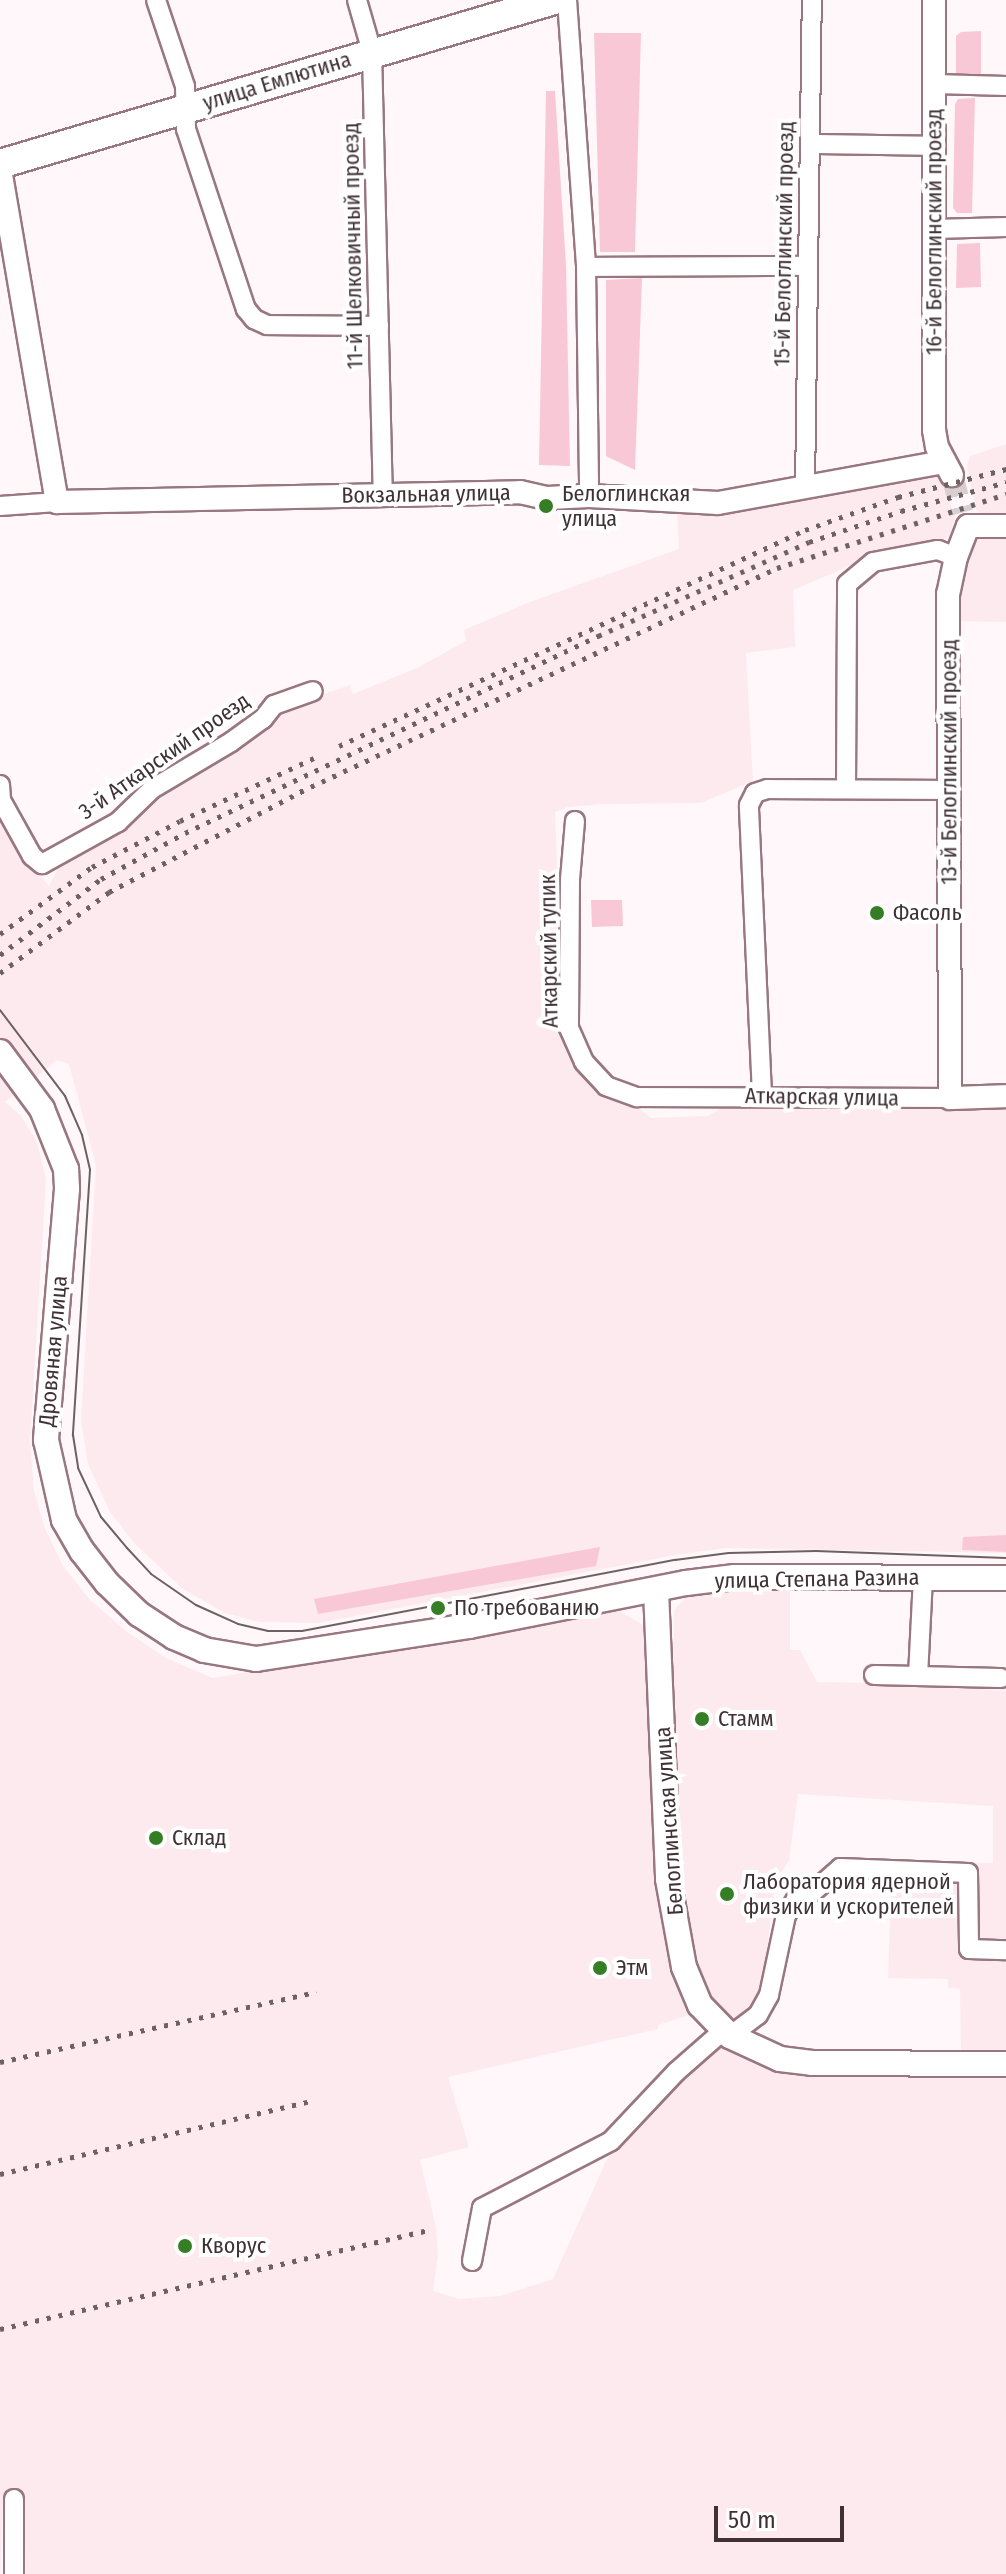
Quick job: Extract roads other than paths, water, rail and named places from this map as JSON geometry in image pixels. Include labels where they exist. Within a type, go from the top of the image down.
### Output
[{"type":"main road","name":"улица Емлютина","points":[[0,166],[372,52],[554,0]]},
{"type":"main road","name":"Дровяная улица","points":[[0,1052],[27,1087],[53,1130],[66,1169],[67,1189],[46,1440],[64,1520],[82,1551],[107,1583],[139,1614],[174,1637],[204,1650]]},
{"type":"main road","name":"улица Степана Разина","points":[[204,1650],[256,1659],[302,1655],[735,1577],[1006,1578]]},
{"type":"main road","name":"Белоглинская улица","points":[[656,1590],[672,1906],[689,1987],[700,2005],[727,2033]]},
{"type":"main road","points":[[727,2033],[780,2059],[812,2063],[1006,2064]]},
{"type":"street","points":[[156,0],[185,86],[186,129],[246,309],[254,319],[267,325],[379,326]]},
{"type":"street","name":"11-й Шелковичный проезд","points":[[357,0],[372,52],[383,494]]},
{"type":"street","points":[[567,0],[586,267],[589,496]]},
{"type":"street","name":"15-й Белоглинский проезд","points":[[805,488],[812,0]]},
{"type":"street","name":"16-й Белоглинский проезд","points":[[934,0],[934,430],[948,469]]},
{"type":"street","points":[[935,84],[1006,86]]},
{"type":"street","points":[[810,144],[935,146]]},
{"type":"street","points":[[0,166],[5,227],[57,502]]},
{"type":"street","points":[[935,229],[1006,227]]},
{"type":"street","points":[[586,267],[808,266]]},
{"type":"street","name":"Вокзальная улица","points":[[0,506],[57,502],[520,492],[547,498],[589,496],[718,503],[948,469]]},
{"type":"street","name":"13-й Белоглинский проезд","points":[[950,1098],[948,594],[965,519],[1006,526]]},
{"type":"street","points":[[846,789],[847,584],[873,562],[938,550],[956,557]]},
{"type":"street","name":"3-й Аткарский проезд","points":[[0,785],[1,800],[32,856],[42,864],[118,822],[152,789],[231,742],[263,719],[274,705],[313,691]]},
{"type":"street","points":[[762,1095],[749,805],[755,793],[767,789],[949,790]]},
{"type":"street","name":"Аткарский тупик","points":[[575,821],[570,879],[569,1028],[584,1062],[606,1086],[637,1097]]},
{"type":"street","name":"Аткарская улица","points":[[637,1097],[1006,1096]]},
{"type":"street","points":[[918,1676],[923,1578]]},
{"type":"street","points":[[874,1675],[1001,1678]]},
{"type":"street","points":[[472,2261],[482,2208],[611,2141],[676,2072],[727,2033],[758,2015],[769,1995],[790,1908],[840,1868],[968,1873],[969,1949],[1006,1950]]},
{"type":"street","points":[[14,2499],[14,2574]]},
{"type":"tunnel","points":[[952,475],[962,513]]},
{"type":"tram line","points":[[0,1010],[65,1096],[82,1135],[90,1170],[73,1435],[78,1468],[101,1517],[127,1548],[151,1574],[196,1605],[238,1624],[268,1631],[302,1631],[675,1560],[729,1553],[816,1551],[1006,1558]]},
{"type":"railway","points":[[339,746],[805,530],[898,497],[1006,469]]},
{"type":"railway","points":[[0,955],[101,879],[185,833],[598,636],[809,542],[901,511],[1006,482]]},
{"type":"railway","points":[[0,973],[109,892],[300,792],[777,568],[1006,494]]},
{"type":"railway","points":[[0,934],[92,867],[180,821],[314,758]]},
{"type":"railway","points":[[0,2062],[316,1992]]},
{"type":"railway","points":[[0,2174],[312,2101]]},
{"type":"railway","points":[[0,2329],[429,2230]]},
{"type":"place","name":"Белоглинская улица","points":[[546,506]]},
{"type":"place","name":"Фасоль","points":[[877,913]]},
{"type":"place","name":"По требованию","points":[[438,1608]]},
{"type":"place","name":"Стамм","points":[[702,1719]]},
{"type":"place","name":"Склад","points":[[156,1838]]},
{"type":"place","name":"Лаборатория ядерной физики и ускорителей","points":[[727,1894]]},
{"type":"place","name":"Этм","points":[[600,1968]]},
{"type":"place","name":"Кворус","points":[[185,2246]]}]
